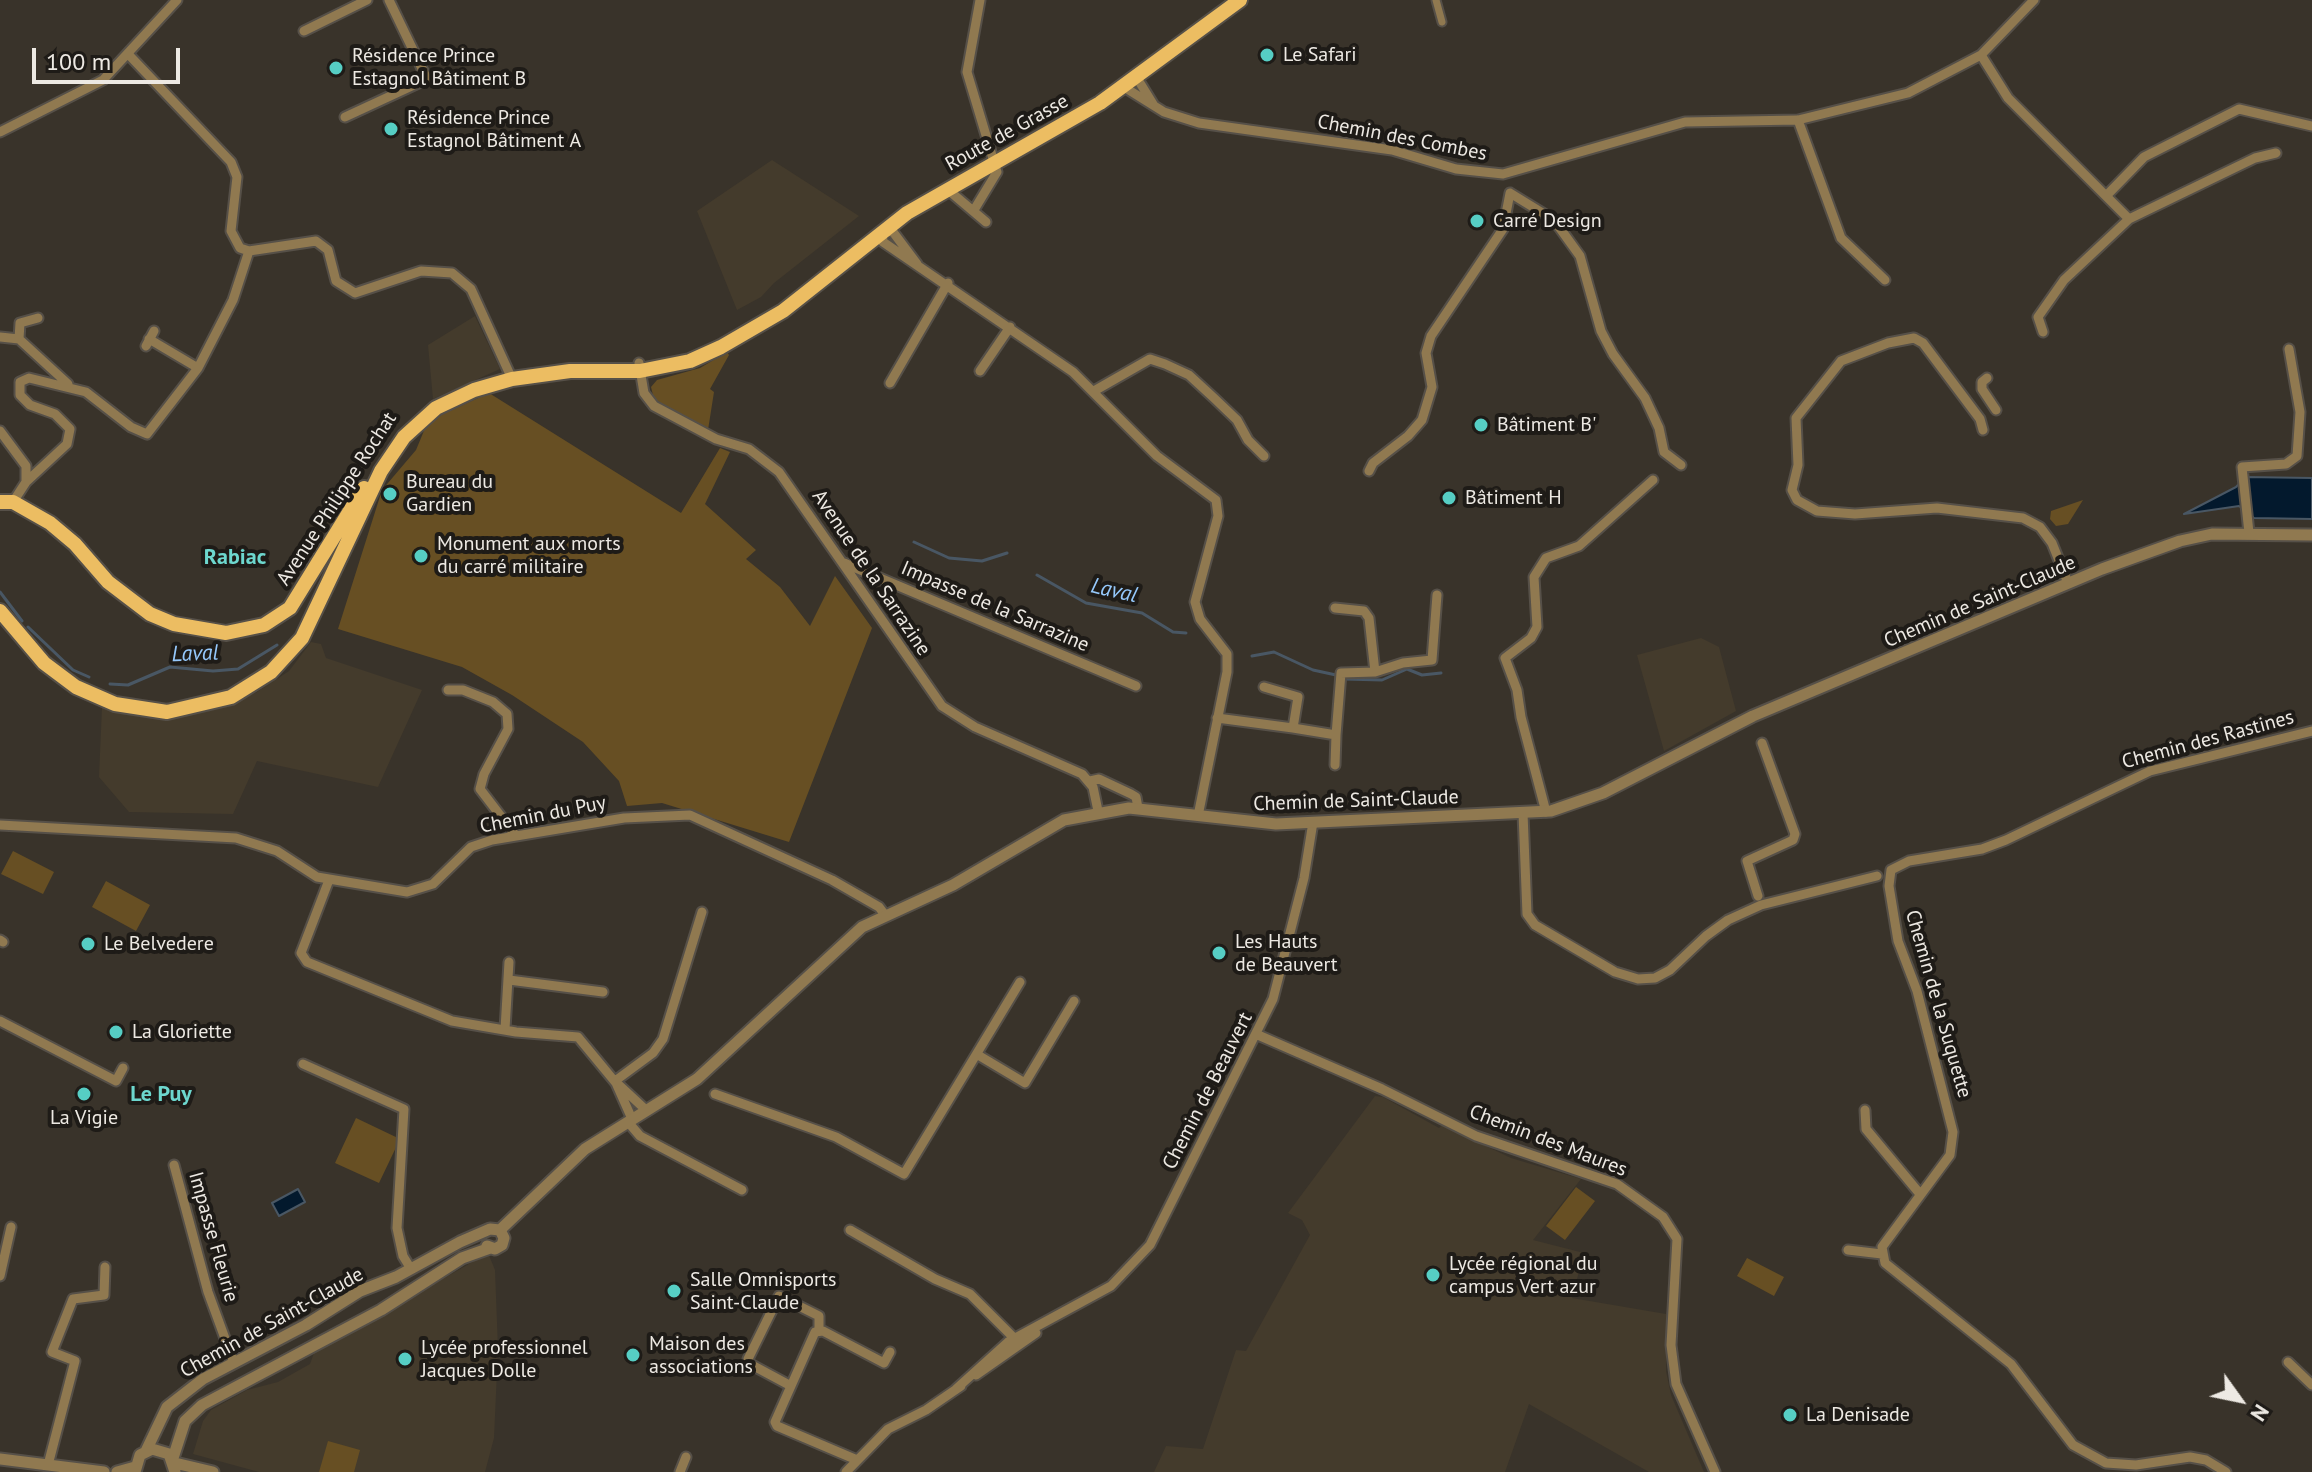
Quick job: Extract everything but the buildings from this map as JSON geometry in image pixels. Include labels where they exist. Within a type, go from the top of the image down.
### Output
[{"type":"main road","name":"Route de Grasse","points":[[639,367],[699,358],[755,329],[882,231],[994,162],[1051,134],[1124,87],[1240,0]]},
{"type":"main road","name":"Avenue Philippe Rochat","points":[[7,502],[70,539],[108,582],[150,614],[174,624],[226,633],[251,629],[277,619],[290,608],[409,421],[455,391],[511,375],[639,367]]},
{"type":"main road","name":"Avenue Philippe Rochat","points":[[0,611],[44,663],[76,687],[115,704],[167,712],[231,697],[267,675],[302,638],[330,584],[375,482],[404,437],[436,408],[511,375]]},
{"type":"main road","points":[[309,580],[334,553],[330,584]]},
{"type":"street","points":[[0,132],[103,80],[177,0]]},
{"type":"street","points":[[304,31],[367,0]]},
{"type":"street","points":[[345,117],[427,79],[389,0]]},
{"type":"street","points":[[974,210],[996,179],[990,144],[967,72],[980,0]]},
{"type":"street","points":[[1436,0],[1442,22]]},
{"type":"street","name":"Chemin des Combes","points":[[1124,87],[1155,107],[1199,123],[1392,150],[1456,169],[1503,174],[1685,122],[1798,120],[1908,93],[1981,55],[2034,0]]},
{"type":"street","points":[[129,55],[231,162],[237,177],[231,231],[240,248],[249,251],[316,241],[328,250],[336,281],[355,293],[421,271],[452,273],[471,289],[511,375]]},
{"type":"street","points":[[1981,55],[2008,98],[2129,219]]},
{"type":"street","points":[[1137,78],[1155,107]]},
{"type":"street","points":[[2107,195],[2144,157],[2239,109],[2312,126]]},
{"type":"street","points":[[1798,120],[1841,238],[1885,280]]},
{"type":"street","points":[[2043,332],[2038,317],[2064,280],[2129,219],[2255,158],[2276,153]]},
{"type":"street","points":[[947,189],[986,222]]},
{"type":"street","points":[[1369,471],[1373,463],[1408,436],[1422,420],[1432,387],[1426,353],[1431,336],[1503,229],[1510,193],[1554,220],[1580,256],[1601,331],[1613,354],[1645,398],[1659,428],[1664,452],[1681,465]]},
{"type":"street","points":[[882,231],[893,232],[917,264],[1010,327],[1094,391],[1157,456],[1216,500],[1218,516],[1195,602],[1200,619],[1227,654],[1198,816]]},
{"type":"street","points":[[7,502],[67,444],[70,429],[55,414],[30,405],[20,395],[20,382],[29,378],[86,392],[131,427],[147,434],[198,368],[238,290],[249,251]]},
{"type":"street","points":[[890,383],[948,283]]},
{"type":"street","points":[[19,339],[20,323],[38,318]]},
{"type":"street","points":[[980,371],[1010,327]]},
{"type":"street","points":[[0,337],[19,339],[71,386]]},
{"type":"street","points":[[1983,430],[1980,419],[1923,343],[1914,338],[1888,343],[1841,361],[1796,418],[1798,465],[1792,490],[1797,500],[1817,511],[1855,514],[1937,508],[2023,518],[2040,527],[2052,543],[2068,583]]},
{"type":"street","points":[[150,339],[198,368]]},
{"type":"street","points":[[2249,533],[2242,467],[2286,464],[2297,456],[2300,412],[2289,349]]},
{"type":"street","points":[[1094,391],[1150,359],[1165,364],[1189,375],[1214,398],[1237,420],[1248,440],[1264,456]]},
{"type":"street","name":"Avenue de la Sarrazine","points":[[639,367],[644,393],[654,406],[716,439],[749,449],[768,461],[803,502],[942,706],[957,718],[1066,766],[1090,781],[1099,779],[1131,794],[1136,797],[1138,808]]},
{"type":"street","points":[[1987,378],[1982,382],[1982,389],[1996,410]]},
{"type":"street","points":[[0,431],[26,466],[26,482]]},
{"type":"street","points":[[1546,812],[1517,690],[1505,658],[1531,638],[1537,627],[1534,577],[1546,558],[1579,546],[1653,480]]},
{"type":"street","name":"Chemin de Saint-Claude","points":[[500,1230],[585,1149],[697,1079],[873,920],[953,885],[1054,824],[1098,811],[1138,808],[1250,824],[1546,812],[1603,793],[1753,716],[2068,583],[2180,541],[2212,534],[2312,535]]},
{"type":"street","name":"Impasse de la Sarrazine","points":[[841,562],[1136,686]]},
{"type":"street","points":[[1335,765],[1341,673],[1375,672],[1403,663],[1432,660],[1437,595]]},
{"type":"street","points":[[1335,608],[1364,611],[1369,618],[1375,672]]},
{"type":"street","points":[[1264,687],[1298,697],[1293,728]]},
{"type":"street","points":[[448,690],[463,690],[493,702],[507,714],[508,729],[484,774],[480,789],[516,836]]},
{"type":"street","points":[[1217,718],[1336,735]]},
{"type":"street","name":"Chemin des Rastines","points":[[1891,870],[1909,861],[1982,849],[2006,840],[2150,771],[2312,731]]},
{"type":"street","points":[[1758,896],[1747,861],[1793,840],[1795,834],[1762,743]]},
{"type":"street","points":[[1090,781],[1098,811]]},
{"type":"street","points":[[1523,813],[1527,914],[1535,925],[1602,964],[1638,979],[1655,978],[1670,970],[1728,920],[1761,905],[1877,876],[1882,867],[1891,870],[1893,877],[1888,882],[1881,882],[1877,876]]},
{"type":"street","name":"Chemin du Puy","points":[[0,825],[236,838],[277,851],[306,871],[329,880],[417,892],[433,884],[471,847],[516,836],[624,818],[690,815],[832,880],[879,907],[885,915]]},
{"type":"street","name":"Chemin de Beauvert","points":[[846,1472],[888,1429],[956,1389],[1049,1323],[1111,1286],[1150,1245],[1258,1035],[1273,999],[1304,878],[1313,822]]},
{"type":"street","points":[[329,880],[301,953],[307,962],[452,1021],[578,1037],[615,1082],[647,1111]]},
{"type":"street","name":"Chemin de la Suquette","points":[[1882,1254],[1888,1238],[1950,1155],[1953,1132],[1917,991],[1898,941],[1888,882]]},
{"type":"street","points":[[862,899],[873,920]]},
{"type":"street","points":[[615,1082],[653,1053],[663,1039],[702,912]]},
{"type":"street","points":[[505,1029],[509,962]]},
{"type":"street","points":[[509,980],[603,992]]},
{"type":"street","points":[[715,1094],[836,1137],[904,1174],[1020,982]]},
{"type":"street","points":[[978,1055],[1025,1083],[1074,1001]]},
{"type":"street","points":[[0,1021],[116,1081],[123,1068]]},
{"type":"street","name":"Chemin des Maures","points":[[1258,1035],[1372,1084],[1476,1136],[1617,1184],[1663,1217],[1675,1233],[1679,1255],[1671,1345],[1676,1384],[1715,1472]]},
{"type":"street","points":[[303,1064],[404,1109],[397,1228],[403,1256],[411,1269]]},
{"type":"street","points":[[615,1082],[630,1121],[640,1136],[742,1190]]},
{"type":"street","points":[[1865,1110],[1866,1129],[1920,1194]]},
{"type":"street","name":"Impasse Fleurie","points":[[174,1165],[208,1292],[234,1363]]},
{"type":"street","points":[[0,1276],[11,1227]]},
{"type":"street","points":[[490,1229],[500,1230],[504,1238],[502,1245],[490,1248],[485,1243],[485,1234],[490,1229]]},
{"type":"street","points":[[850,1230],[935,1279],[970,1294],[1014,1338]]},
{"type":"street","name":"Chemin de Saint-Claude","points":[[135,1469],[167,1407],[203,1379],[360,1291],[411,1269],[460,1242],[485,1234]]},
{"type":"street","name":"Chemin de Saint-Claude","points":[[174,1464],[185,1421],[202,1405],[381,1310],[462,1258],[490,1248]]},
{"type":"street","points":[[1848,1250],[1882,1254],[1885,1263],[1901,1279],[2011,1364],[2073,1445],[2106,1463],[2136,1465],[2190,1457],[2206,1460],[2226,1472]]},
{"type":"street","points":[[48,1465],[75,1361],[52,1352],[73,1299],[104,1295],[105,1267]]},
{"type":"street","points":[[791,1386],[750,1364],[748,1359],[779,1296],[819,1316],[819,1331]]},
{"type":"street","name":"Chemin de Beauvert","points":[[956,1389],[1014,1338],[1049,1323]]},
{"type":"street","points":[[819,1331],[884,1363],[890,1352]]},
{"type":"street","points":[[819,1331],[815,1332],[775,1422],[777,1426],[857,1460]]},
{"type":"street","points":[[2288,1362],[2312,1385]]},
{"type":"street","points":[[146,1451],[160,1449],[174,1464],[213,1472]]},
{"type":"street","points":[[680,1472],[686,1457]]},
{"type":"street","points":[[0,1459],[104,1472]]},
{"type":"street","points":[[117,1472],[135,1469]]},
{"type":"shaded area","points":[[772,160],[859,216],[774,283],[761,297],[737,310],[697,211]]},
{"type":"shaded area","points":[[475,316],[500,369],[433,399],[428,345]]},
{"type":"shaded area","points":[[727,352],[729,355],[710,389],[714,392],[708,430],[654,399],[651,387],[657,380],[700,368]]},
{"type":"shaded area","points":[[489,393],[681,513],[720,448],[730,452],[705,504],[756,550],[746,559],[780,587],[810,626],[835,576],[872,628],[789,842],[662,803],[627,806],[619,781],[583,742],[512,695],[462,667],[338,629],[382,490],[416,450],[428,421]]},
{"type":"shaded area","points":[[2083,500],[2068,524],[2056,526],[2050,519],[2051,511]]},
{"type":"shaded area","points":[[1701,638],[1719,647],[1736,711],[1664,751],[1637,655]]},
{"type":"shaded area","points":[[311,642],[321,644],[326,658],[422,690],[378,787],[257,761],[233,814],[129,812],[99,777],[102,707],[139,716],[178,717],[218,709],[257,692],[289,671]]},
{"type":"shaded area","points":[[13,851],[54,872],[43,894],[1,874]]},
{"type":"shaded area","points":[[106,881],[150,905],[136,931],[92,907]]},
{"type":"shaded area","name":"Lycée régional du campus Vert azur","points":[[1375,1096],[1383,1097],[1439,1128],[1442,1125],[1511,1158],[1581,1179],[1533,1240],[1584,1253],[1572,1298],[1666,1314],[1666,1371],[1671,1395],[1704,1472],[1649,1472],[1529,1404],[1505,1472],[1154,1472],[1166,1446],[1203,1449],[1236,1350],[1246,1351],[1310,1235],[1302,1220],[1288,1213]]},
{"type":"shaded area","points":[[356,1118],[400,1139],[379,1183],[335,1163]]},
{"type":"shaded area","points":[[1576,1187],[1595,1201],[1565,1240],[1546,1226]]},
{"type":"shaded area","name":"Lycée professionnel Jacques Dolle","points":[[488,1253],[495,1270],[498,1349],[494,1438],[485,1472],[259,1472],[193,1454],[203,1421],[211,1410],[247,1390],[278,1382],[310,1364],[314,1353]]},
{"type":"shaded area","points":[[1747,1258],[1784,1277],[1774,1296],[1737,1276]]},
{"type":"shaded area","points":[[328,1441],[360,1450],[354,1472],[319,1472]]},
{"type":"water","points":[[2245,477],[2312,478],[2312,519],[2254,518],[2239,506],[2184,514],[2236,487]]},
{"type":"water","points":[[298,1189],[305,1202],[279,1216],[272,1203]]},
{"type":"waterway","name":"Laval","points":[[914,542],[949,558],[982,561],[1007,553]]},
{"type":"waterway","name":"Laval","points":[[1037,575],[1086,603],[1142,613],[1173,632],[1186,633]]},
{"type":"waterway","points":[[0,592],[22,621]]},
{"type":"waterway","points":[[28,627],[73,670],[89,677]]},
{"type":"waterway","name":"Laval","points":[[110,684],[128,685],[170,667],[213,671],[238,669],[277,645]]},
{"type":"waterway","name":"Laval","points":[[1252,656],[1274,652],[1313,670],[1336,675]]},
{"type":"waterway","name":"Laval","points":[[1345,679],[1382,680],[1407,669],[1422,675],[1441,673]]},
{"type":"place","name":"Le Safari","points":[[1267,55]]},
{"type":"place","name":"Résidence Prince Estagnol Bâtiment B","points":[[336,68]]},
{"type":"place","name":"Résidence Prince Estagnol Bâtiment A","points":[[391,129]]},
{"type":"place","name":"Carré Design","points":[[1477,221]]},
{"type":"place","name":"Bâtiment B'","points":[[1481,425]]},
{"type":"place","name":"Bureau du Gardien","points":[[390,494]]},
{"type":"place","name":"Bâtiment H","points":[[1449,498]]},
{"type":"place","name":"Monument aux morts du carré militaire","points":[[421,556]]},
{"type":"place","name":"Le Belvedere","points":[[88,944]]},
{"type":"place","name":"Les Hauts de Beauvert","points":[[1219,953]]},
{"type":"place","name":"La Gloriette","points":[[116,1032]]},
{"type":"place","name":"La Vigie","points":[[84,1094]]},
{"type":"place","name":"Lycée régional du campus Vert azur","points":[[1433,1275]]},
{"type":"place","name":"Salle Omnisports Saint-Claude","points":[[674,1291]]},
{"type":"place","name":"Maison des associations","points":[[633,1355]]},
{"type":"place","name":"Lycée professionnel Jacques Dolle","points":[[405,1359]]},
{"type":"place","name":"La Denisade","points":[[1790,1415]]},
{"type":"district","name":"Rabiac","points":[[235,558]]},
{"type":"district","name":"Le Puy","points":[[161,1095]]}]
